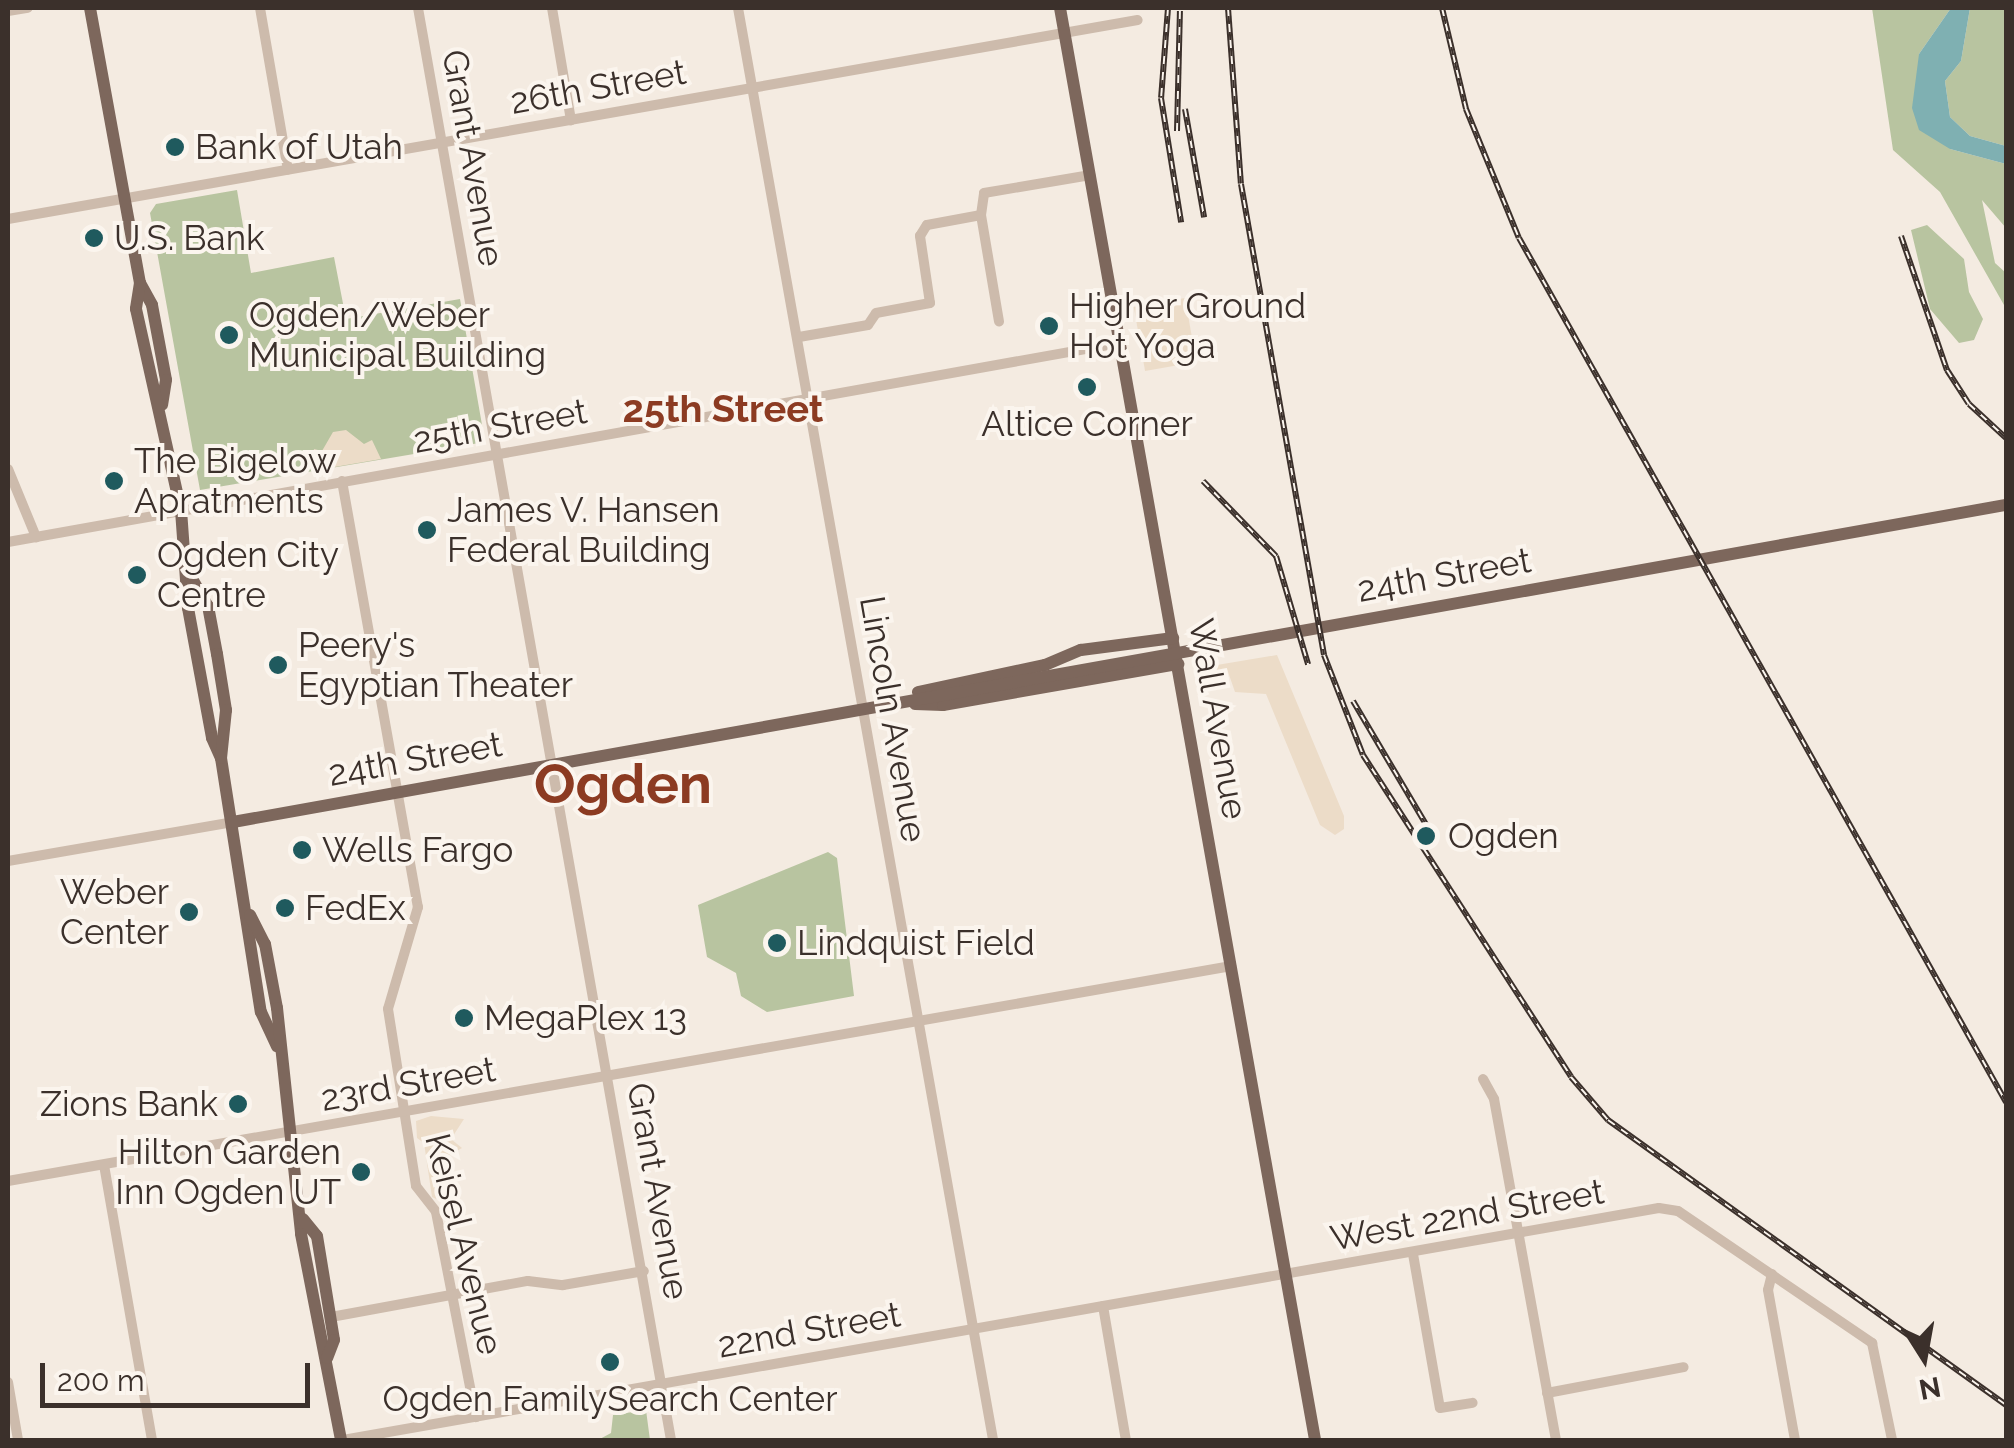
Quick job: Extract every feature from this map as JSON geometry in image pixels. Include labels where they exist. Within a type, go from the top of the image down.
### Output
[{"type":"main road","points":[[90,8],[140,284],[136,309],[150,381],[162,407],[191,576],[188,608],[212,738],[222,758]]},
{"type":"main road","name":"Wall Avenue","points":[[1060,8],[1315,1440]]},
{"type":"main road","name":"24th Street","points":[[233,822],[2006,505]]},
{"type":"main road","points":[[191,576],[208,606],[217,654],[226,710],[222,758],[248,912],[265,944],[303,1220],[342,1440]]},
{"type":"main road","name":"24th Street","points":[[892,702],[940,684],[1045,665],[1081,650],[1173,638]]},
{"type":"main road","name":"24th Street","points":[[892,702],[944,705],[1178,664]]},
{"type":"main road","points":[[303,1220],[317,1236],[334,1344],[327,1358]]},
{"type":"street","points":[[8,12],[28,8]]},
{"type":"street","points":[[260,8],[288,170]]},
{"type":"street","name":"Grant Avenue","points":[[418,8],[671,1440]]},
{"type":"street","points":[[552,8],[571,120]]},
{"type":"street","name":"Lincoln Avenue","points":[[738,8],[993,1440]]},
{"type":"street","name":"26th Street","points":[[8,219],[1138,20]]},
{"type":"street","points":[[998,321],[980,215],[984,193],[1090,176]]},
{"type":"street","points":[[799,337],[868,325],[876,313],[930,303],[922,229],[980,215]]},
{"type":"street","name":"25th Street","points":[[8,542],[1120,342]]},
{"type":"street","points":[[8,469],[36,537]]},
{"type":"street","name":"Keisel Avenue","points":[[342,482],[418,907],[389,994],[404,1112],[416,1186],[436,1212],[476,1417]]},
{"type":"street","name":"24th Street","points":[[8,861],[233,822]]},
{"type":"street","name":"23rd Street","points":[[8,1182],[1230,966]]},
{"type":"street","points":[[1483,1079],[1494,1099],[1556,1440]]},
{"type":"street","points":[[104,1165],[152,1440]]},
{"type":"street","name":"West 22nd Street","points":[[1286,1276],[1659,1208],[1678,1212],[1772,1274]]},
{"type":"street","points":[[1413,1254],[1440,1408],[1473,1404]]},
{"type":"street","points":[[331,1317],[454,1294],[644,1270]]},
{"type":"street","points":[[1795,1440],[1768,1290],[1772,1274],[1872,1343],[1892,1440]]},
{"type":"street","name":"22nd Street","points":[[342,1440],[1286,1276]]},
{"type":"street","points":[[1103,1306],[1126,1440]]},
{"type":"street","points":[[1547,1393],[1684,1367]]},
{"type":"street","points":[[8,1382],[18,1440]]},
{"type":"green space","points":[[1872,8],[1951,8],[1919,54],[1950,149],[2006,164],[2006,228],[1982,200],[1995,263],[2006,273],[2006,324],[2004,305],[1940,192],[1893,150]]},
{"type":"green space","points":[[1970,8],[2006,8],[2006,146],[1970,136],[1950,117],[1945,81],[1961,61]]},
{"type":"green space","points":[[237,190],[251,273],[334,257],[346,319],[460,299],[485,442],[200,490],[150,213],[156,204]]},
{"type":"green space","points":[[1927,225],[1964,259],[1969,292],[1983,319],[1974,340],[1959,343],[1930,309],[1911,230]]},
{"type":"green space","name":"Lindquist Field","points":[[828,852],[837,858],[854,996],[767,1012],[741,996],[736,973],[707,957],[698,905]]},
{"type":"green space","points":[[646,1410],[650,1440],[598,1440],[611,1433],[613,1415]]},
{"type":"shaded area","points":[[1185,298],[1196,362],[1145,371],[1134,307]]},
{"type":"shaded area","points":[[346,430],[364,444],[372,440],[381,459],[311,471],[314,449],[322,451],[333,432]]},
{"type":"shaded area","points":[[1277,655],[1344,816],[1344,829],[1335,835],[1320,825],[1266,694],[1235,692],[1227,669],[1201,677],[1199,668]]},
{"type":"shaded area","points":[[431,1116],[464,1119],[451,1139],[462,1148],[446,1157],[459,1205],[453,1207],[432,1197],[424,1143],[417,1138],[416,1121]]},
{"type":"water","points":[[1951,8],[1970,8],[1961,61],[1945,81],[1950,117],[1970,136],[2006,146],[2006,164],[1950,149],[1919,130],[1912,108],[1919,54]]},
{"type":"railway","points":[[1168,8],[1161,98],[1181,222]]},
{"type":"railway","points":[[1228,8],[1241,184],[1324,655],[1363,755],[1571,1077],[1608,1120],[2006,1405]]},
{"type":"railway","points":[[1442,8],[1466,109],[1519,238],[2006,1102]]},
{"type":"railway","points":[[1177,131],[1180,11]]},
{"type":"railway","points":[[1185,109],[1204,217]]},
{"type":"railway","points":[[1901,236],[1947,370],[1969,404],[2006,438]]},
{"type":"railway","points":[[1203,481],[1276,556],[1308,664]]},
{"type":"railway","points":[[1353,701],[1427,826]]},
{"type":"place","name":"Bank of Utah","points":[[175,147]]},
{"type":"place","name":"U.S. Bank","points":[[94,238]]},
{"type":"place","name":"Higher Ground Hot Yoga","points":[[1049,326]]},
{"type":"place","name":"Ogden/Weber Municipal Building","points":[[229,335]]},
{"type":"place","name":"Altice Corner","points":[[1087,387]]},
{"type":"place","name":"The Bigelow Apratments","points":[[114,481]]},
{"type":"place","name":"James V. Hansen Federal Building","points":[[427,530]]},
{"type":"place","name":"Ogden City Centre","points":[[137,575]]},
{"type":"place","name":"Peery's Egyptian Theater","points":[[278,665]]},
{"type":"place","name":"Ogden","points":[[1426,836]]},
{"type":"place","name":"Wells Fargo","points":[[302,850]]},
{"type":"place","name":"FedEx","points":[[285,908]]},
{"type":"place","name":"Weber Center","points":[[189,912]]},
{"type":"place","name":"Lindquist Field","points":[[777,943]]},
{"type":"place","name":"MegaPlex 13","points":[[464,1018]]},
{"type":"place","name":"Zions Bank","points":[[238,1104]]},
{"type":"place","name":"Hilton Garden Inn Ogden UT","points":[[361,1172]]},
{"type":"place","name":"Ogden FamilySearch Center","points":[[610,1362]]},
{"type":"district","name":"25th Street","points":[[723,409]]},
{"type":"district","name":"Ogden","points":[[623,784]]}]
